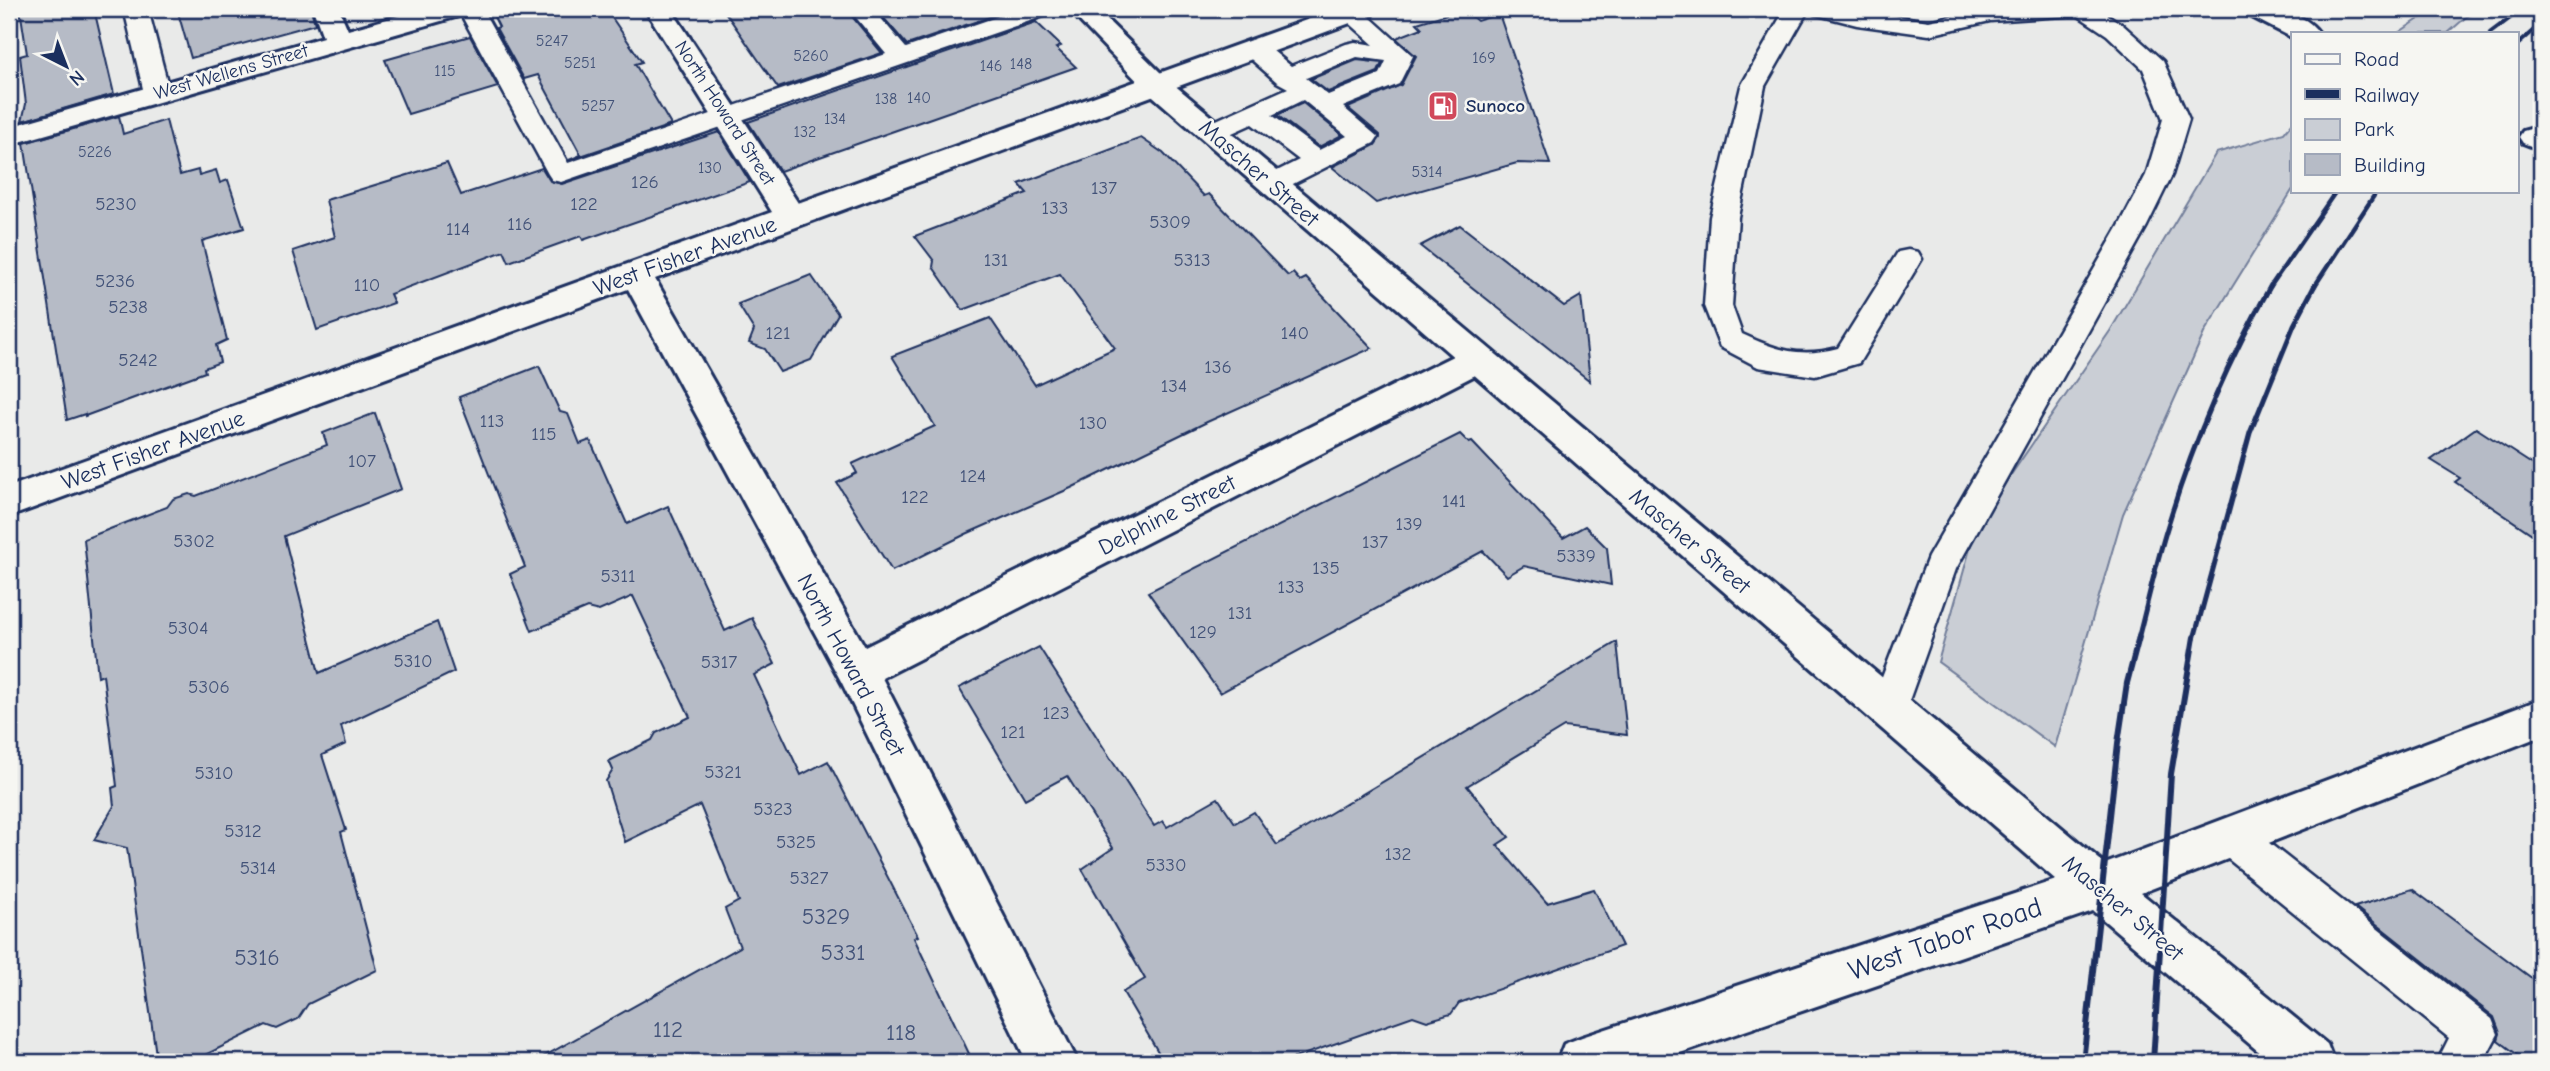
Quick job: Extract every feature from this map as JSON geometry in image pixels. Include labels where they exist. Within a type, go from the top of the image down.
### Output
[{"type":"street","points":[[326,9],[338,41]]},
{"type":"street","name":"West Wellens Street","points":[[9,136],[452,9]]},
{"type":"street","name":"North Howard Street","points":[[658,9],[791,217]]},
{"type":"street","name":"Mascher Street","points":[[1080,9],[1156,84],[1272,184],[2098,888],[2309,1062]]},
{"type":"street","points":[[2258,9],[2303,32]]},
{"type":"street","name":"West Fisher Avenue","points":[[9,502],[1357,11]]},
{"type":"street","name":"North Howard Street","points":[[636,274],[857,671],[1053,1062]]},
{"type":"street","name":"Delphine Street","points":[[857,671],[1478,359]]},
{"type":"street","name":"West Tabor Road","points":[[1582,1062],[2098,888],[2541,717]]},
{"type":"lane","points":[[135,9],[157,93]]},
{"type":"lane","points":[[470,9],[561,174],[1042,9]]},
{"type":"lane","points":[[860,9],[901,57]]},
{"type":"lane","points":[[1797,9],[1753,86],[1724,217],[1718,306],[1730,341],[1769,359],[1815,365],[1848,355],[1908,259]]},
{"type":"lane","points":[[1822,9],[1857,18],[1929,28],[1990,14],[2073,9]]},
{"type":"lane","points":[[1888,709],[1940,567],[2133,226],[2159,174],[2176,119],[2154,66],[2115,30],[2083,9]]},
{"type":"lane","points":[[1357,11],[1401,56]]},
{"type":"lane","points":[[1253,48],[1294,84],[1365,136],[1272,184]]},
{"type":"lane","points":[[1212,132],[1254,114],[1294,84],[1355,49],[1401,56]]},
{"type":"lane","points":[[1324,106],[1390,79],[1401,56]]},
{"type":"lane","points":[[1254,114],[1317,160]]},
{"type":"lane","points":[[2231,836],[2477,1034],[2458,1062]]},
{"type":"green space","points":[[2434,9],[2480,9],[2449,32],[2400,32]]},
{"type":"green space","points":[[2291,124],[2291,192],[2205,331],[2123,514],[2055,747],[1938,662],[1977,524],[2110,331],[2216,153],[2284,133]]},
{"type":"building","points":[[20,9],[94,9],[114,94],[22,121],[26,104],[20,56],[27,54]]},
{"type":"building","points":[[177,9],[311,9],[315,24],[191,58]]},
{"type":"building","points":[[523,9],[606,9],[642,62],[635,64],[671,125],[569,160],[581,155],[538,75],[524,79],[496,28],[499,27],[494,17]]},
{"type":"building","points":[[723,9],[846,9],[882,53],[778,88]]},
{"type":"building","points":[[876,9],[1013,9],[907,45]]},
{"type":"building","points":[[1463,9],[1477,21],[1499,14],[1550,164],[1517,163],[1376,203],[1332,167],[1375,145],[1380,138],[1380,135],[1348,108],[1401,85],[1416,56],[1396,38],[1422,28],[1417,23]]},
{"type":"building","points":[[1036,22],[1061,46],[1056,48],[1076,67],[780,171],[748,122]]},
{"type":"building","points":[[470,36],[498,87],[408,114],[385,60]]},
{"type":"building","points":[[1357,60],[1382,63],[1378,72],[1328,92],[1311,79]]},
{"type":"building","points":[[1303,103],[1342,135],[1319,147],[1277,115]]},
{"type":"building","points":[[119,116],[123,134],[166,120],[180,175],[198,170],[199,175],[216,170],[220,183],[228,180],[244,228],[202,241],[227,340],[216,345],[220,362],[204,368],[205,372],[85,416],[67,420],[24,143]]},
{"type":"building","points":[[719,132],[750,182],[583,240],[581,236],[509,262],[504,251],[390,294],[394,303],[317,330],[293,251],[335,237],[326,200],[447,163],[461,195],[542,168],[550,181],[562,184]]},
{"type":"building","points":[[1141,138],[1163,153],[1204,196],[1209,194],[1288,276],[1293,273],[1300,281],[1306,278],[1372,348],[1207,422],[892,571],[837,483],[857,473],[852,464],[935,426],[892,356],[990,318],[1035,385],[1115,348],[1060,274],[963,310],[933,267],[934,261],[915,236],[1027,193],[1019,184]]},
{"type":"building","points":[[1460,225],[1564,306],[1581,296],[1590,381],[1420,246]]},
{"type":"building","points":[[811,275],[838,314],[811,360],[780,372],[765,349],[749,343],[754,330],[738,304]]},
{"type":"building","points":[[539,366],[560,412],[568,414],[580,444],[590,440],[627,524],[668,506],[725,631],[752,618],[775,664],[754,675],[801,775],[828,761],[918,936],[914,938],[973,1062],[534,1062],[740,947],[725,909],[739,901],[700,805],[625,842],[606,781],[613,770],[609,761],[652,740],[656,733],[690,717],[633,596],[599,611],[587,608],[532,631],[510,574],[525,567],[459,397]]},
{"type":"building","points":[[375,413],[401,489],[284,536],[319,673],[437,622],[454,672],[341,726],[346,744],[322,755],[346,830],[341,832],[377,970],[308,1004],[298,1019],[277,1029],[266,1025],[191,1062],[157,1062],[127,848],[94,840],[114,806],[112,788],[117,786],[103,675],[98,677],[84,539],[167,507],[173,499],[189,494],[196,496],[327,445],[323,433]]},
{"type":"building","points":[[2476,428],[2541,470],[2541,540],[2455,482],[2460,478],[2431,460]]},
{"type":"building","points":[[1460,434],[1469,443],[1472,442],[1563,538],[1585,526],[1607,548],[1611,585],[1524,566],[1507,576],[1483,551],[1220,693],[1148,592]]},
{"type":"building","points":[[1617,642],[1627,735],[1564,727],[1467,786],[1509,837],[1497,845],[1547,903],[1594,889],[1622,946],[1459,1003],[1451,1014],[1427,1021],[1413,1016],[1283,1062],[1164,1062],[1123,992],[1145,979],[1082,869],[1113,848],[1067,776],[1025,799],[959,688],[1039,647],[1154,826],[1163,821],[1167,827],[1218,798],[1235,823],[1254,812],[1277,845]]},
{"type":"building","points":[[2412,889],[2541,985],[2541,1062],[2527,1062],[2498,1040],[2500,1033],[2494,1017],[2355,907]]},
{"type":"railway","points":[[2491,32],[2522,9]]},
{"type":"railway","points":[[2518,44],[2541,24]]},
{"type":"railway","points":[[2270,287],[2335,192]]},
{"type":"railway","points":[[2314,287],[2376,192]]},
{"type":"railway","points":[[2138,639],[2164,539],[2189,464],[2226,373],[2271,285]]},
{"type":"railway","points":[[2194,639],[2250,433],[2294,325],[2315,285]]},
{"type":"railway","points":[[2083,1062],[2118,743],[2127,683],[2139,637]]},
{"type":"railway","points":[[2153,1062],[2171,774],[2194,637]]},
{"type":"place","name":"Sunoco","points":[[1443,106]]}]
